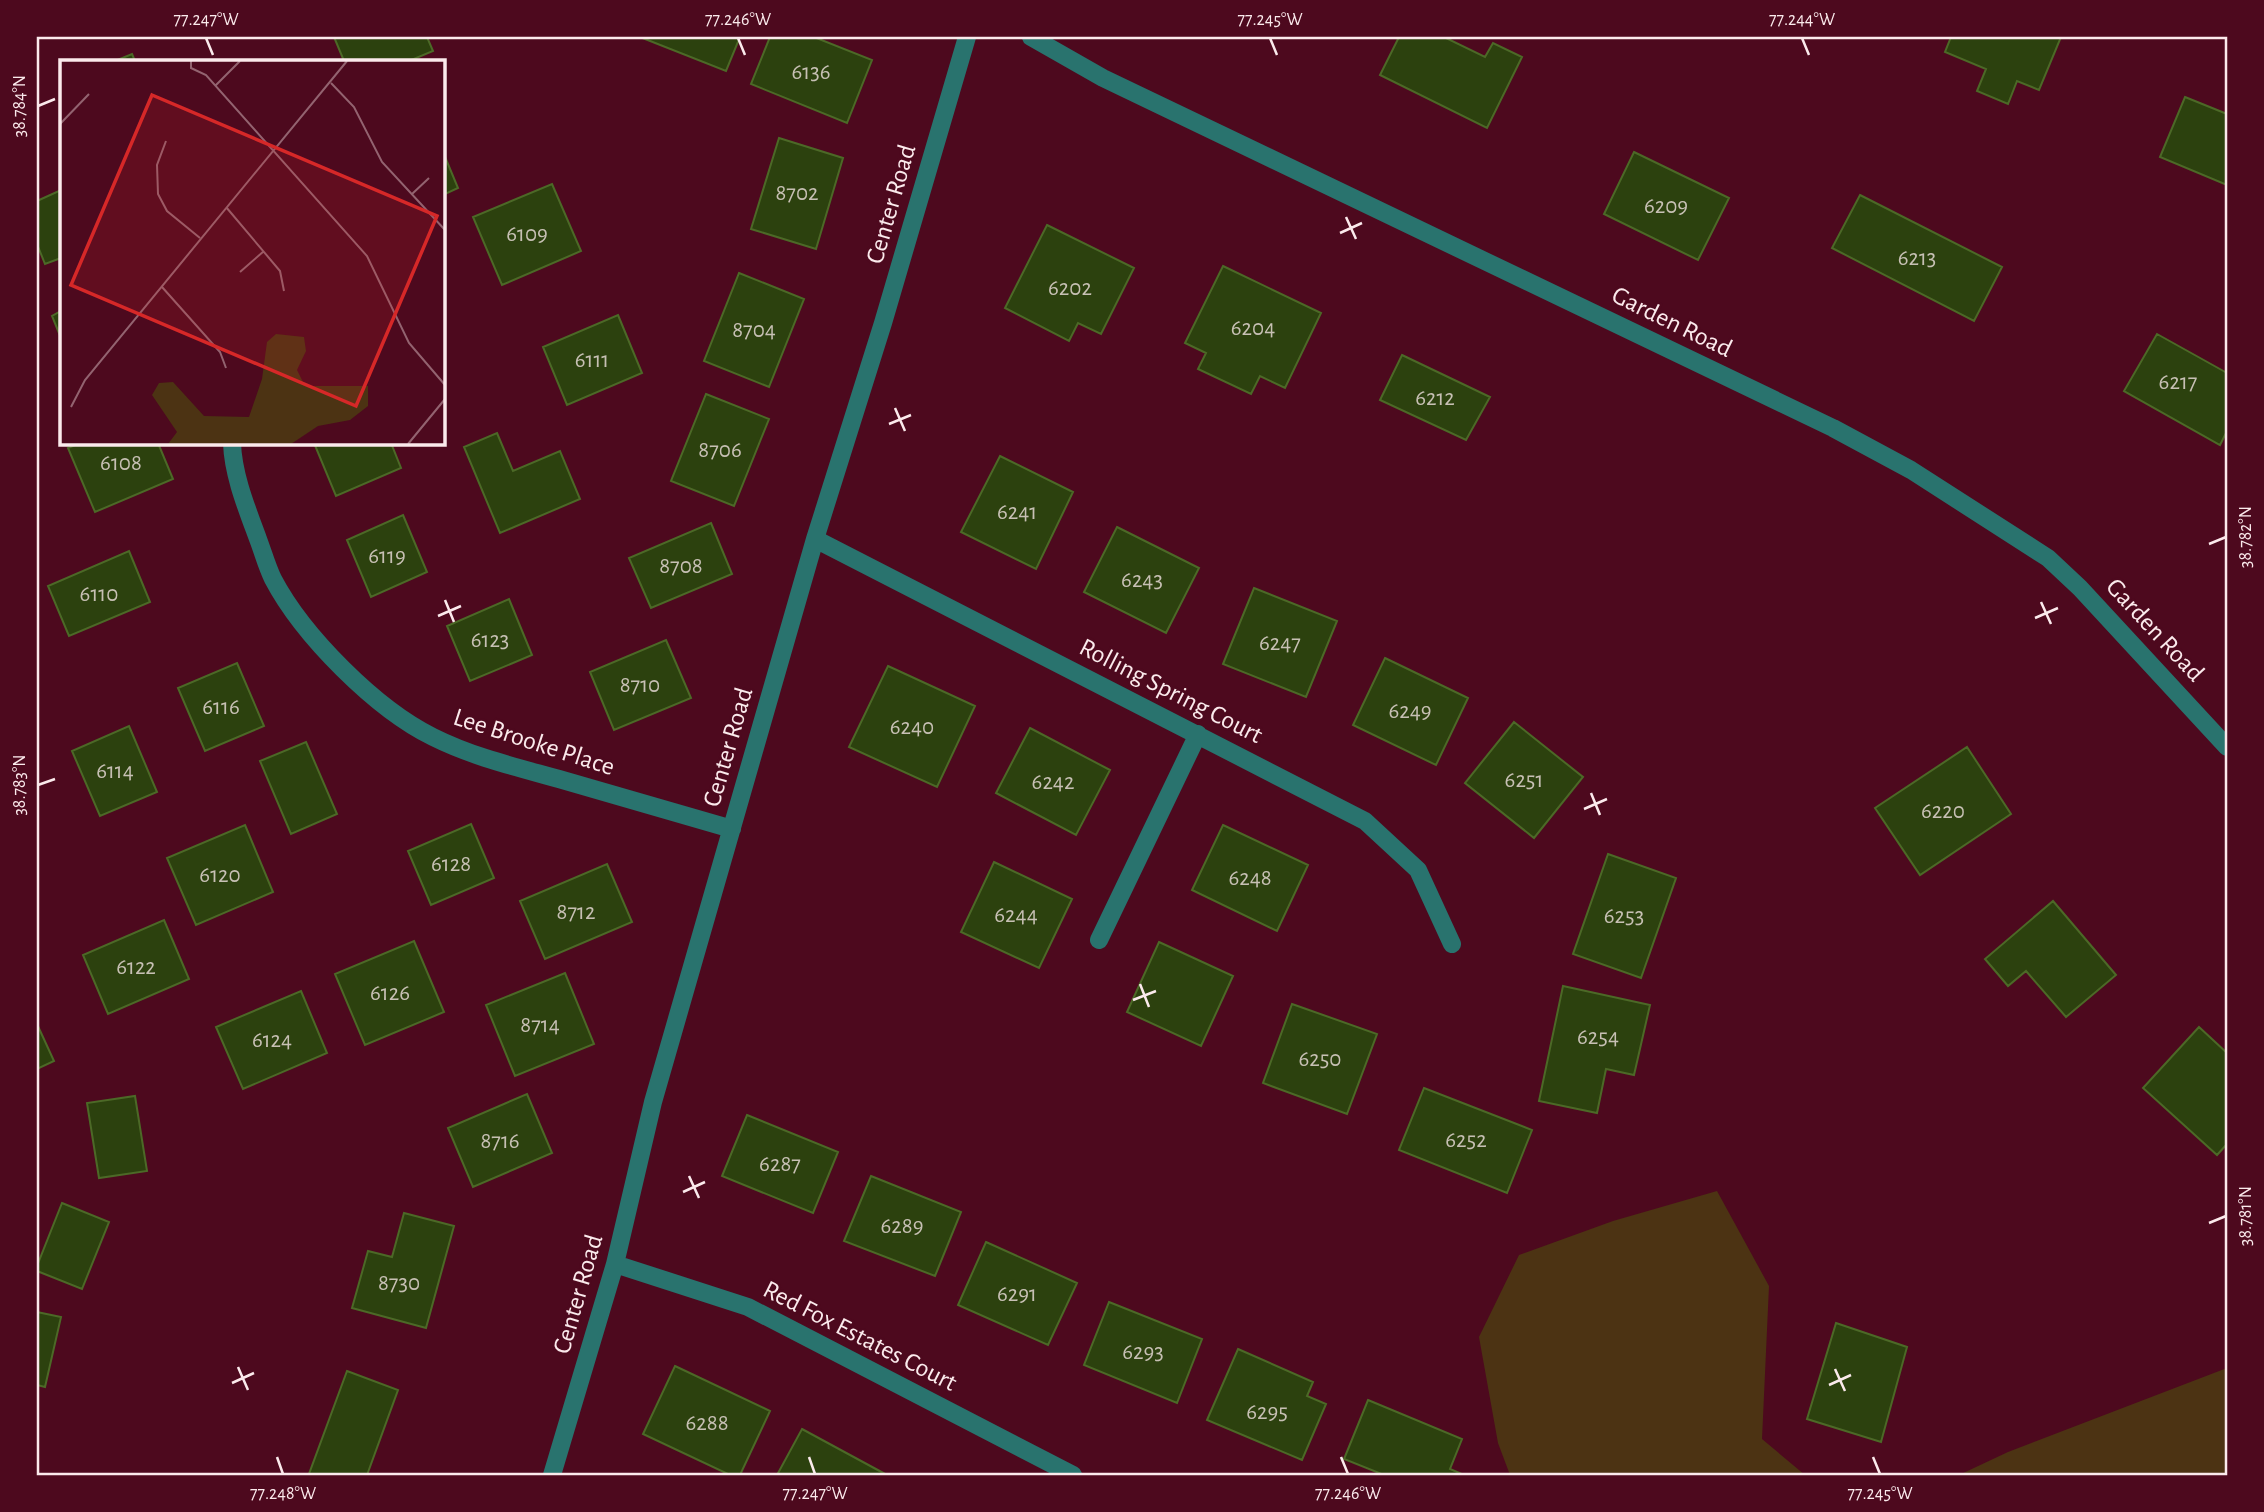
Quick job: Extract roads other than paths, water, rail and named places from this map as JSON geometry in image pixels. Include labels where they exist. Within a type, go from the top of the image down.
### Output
[{"type":"street","name":"Center Road","points":[[552,1475],[615,1264],[653,1102],[815,539],[883,323],[967,37]]},
{"type":"street","name":"Garden Road","points":[[1031,37],[1103,78],[1820,422],[1912,470],[2048,558],[2080,588],[2227,747]]},
{"type":"street","name":"Lee Brooke Place","points":[[232,444],[232,456],[249,513],[272,578],[289,605],[324,648],[364,689],[397,715],[432,737],[478,756],[732,829]]},
{"type":"street","name":"Rolling Spring Court","points":[[815,539],[1365,821],[1418,870],[1452,944]]},
{"type":"street","points":[[1099,940],[1198,734]]},
{"type":"street","name":"Red Fox Estates Court","points":[[615,1264],[748,1307],[1073,1475]]}]
